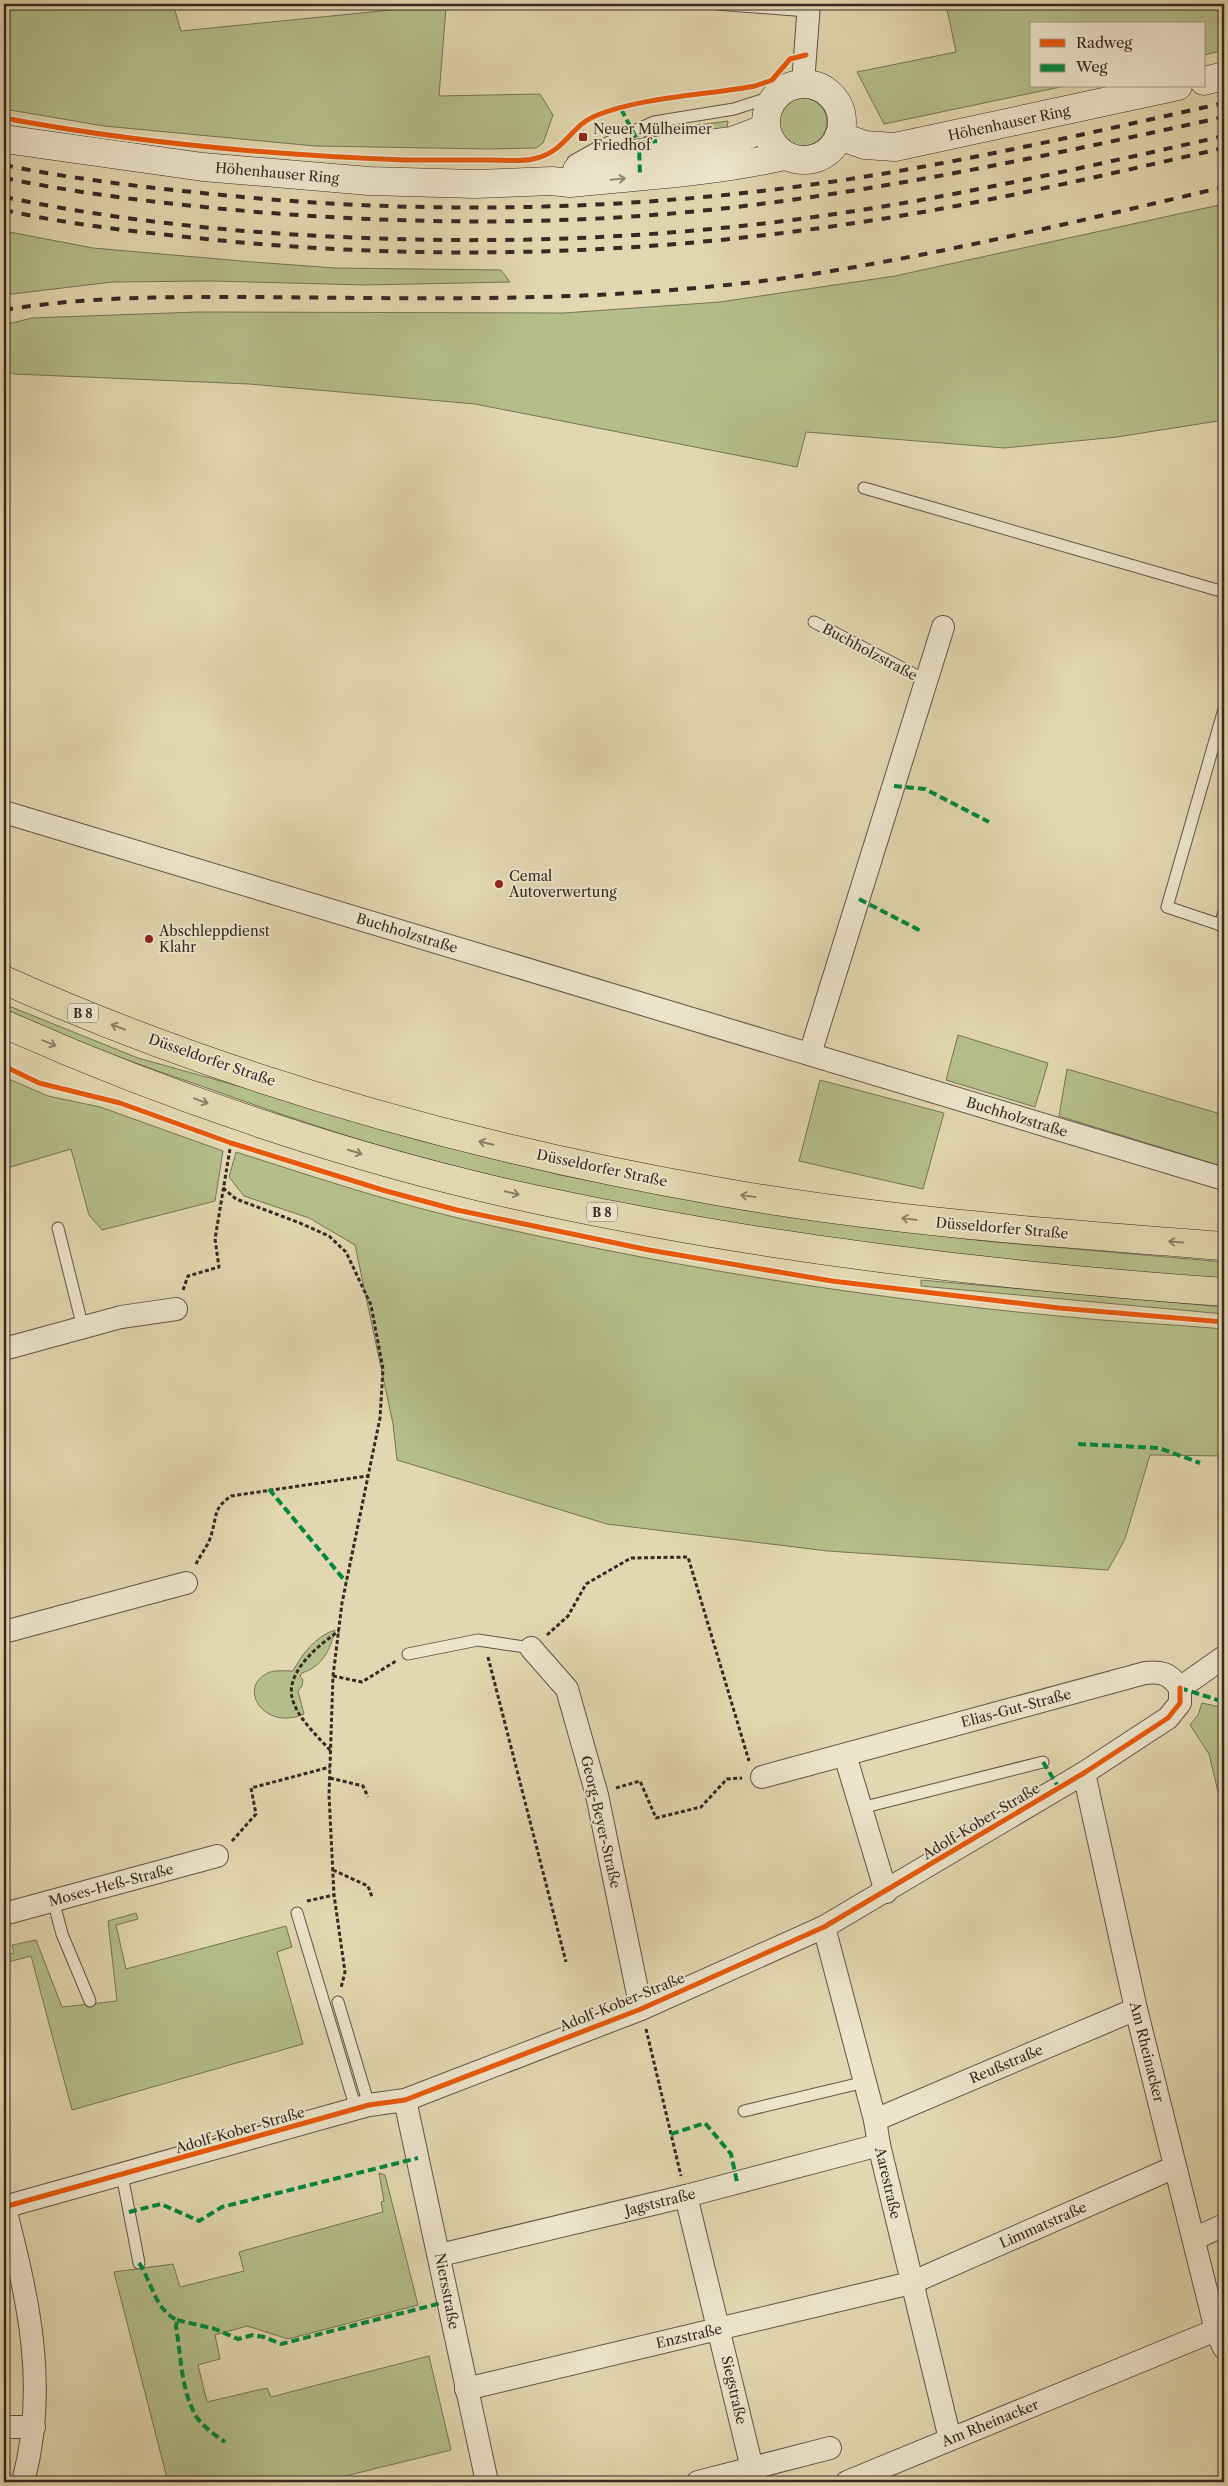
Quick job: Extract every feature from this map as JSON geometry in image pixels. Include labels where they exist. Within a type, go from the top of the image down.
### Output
[{"type":"main road","name":"Düsseldorfer Straße","points":[[4,980],[164,1045],[265,1079],[406,1122],[551,1159],[718,1192],[921,1220],[1224,1246]]},
{"type":"main road","name":"B 8","points":[[4,1024],[132,1077],[252,1119],[394,1164],[542,1201],[710,1233],[924,1264],[1136,1286],[1224,1292]]},
{"type":"street","points":[[803,83],[808,8]]},
{"type":"street","points":[[1206,80],[1224,76]]},
{"type":"street","points":[[784,156],[776,149],[766,128],[767,110],[777,95],[788,87],[803,83],[816,86],[829,94],[838,106],[842,121],[839,136]]},
{"type":"street","name":"Höhenhauser Ring","points":[[4,139],[204,168],[369,180],[475,184],[552,181],[570,183],[738,166],[784,156],[797,160],[810,160],[822,156],[832,148],[839,136],[865,145],[895,147],[1169,88]]},
{"type":"street","name":"Höhenhauser Ring","points":[[552,181],[606,161],[640,153],[732,141],[766,128]]},
{"type":"street","name":"Buchholzstraße","points":[[810,1054],[944,627]]},
{"type":"street","name":"Buchholzstraße","points":[[4,812],[1224,1179]]},
{"type":"street","points":[[4,1350],[121,1317],[176,1309]]},
{"type":"street","points":[[4,1632],[186,1584]]},
{"type":"street","name":"Georg-Beyer-Straße","points":[[531,1648],[567,1690],[597,1795],[641,2009]]},
{"type":"street","points":[[1180,1688],[1224,1657]]},
{"type":"street","name":"Elias-Gut-Straße","points":[[762,1777],[1145,1673],[1159,1671],[1172,1677],[1180,1688]]},
{"type":"street","name":"Adolf-Kober-Straße","points":[[4,2206],[122,2175],[362,2107],[405,2100],[641,2009],[824,1927],[886,1892],[1084,1772],[1168,1718],[1180,1703],[1180,1688]]},
{"type":"street","points":[[846,1754],[886,1892]]},
{"type":"street","name":"Am Rheinacker","points":[[847,2482],[950,2439],[1220,2339],[1136,2009],[1084,1772]]},
{"type":"street","name":"Moses-Heß-Straße","points":[[4,1914],[218,1856]]},
{"type":"street","name":"Aarestraße","points":[[824,1927],[876,2120],[879,2145],[911,2283],[950,2439]]},
{"type":"street","name":"Reußstraße","points":[[876,2120],[1136,2009]]},
{"type":"street","name":"Niersstraße","points":[[405,2100],[440,2255],[466,2389],[487,2482]]},
{"type":"street","name":"Jagststraße","points":[[440,2255],[686,2196],[879,2145]]},
{"type":"street","name":"Limmatstraße","points":[[911,2283],[1175,2167]]},
{"type":"street","name":"Siegstraße","points":[[686,2196],[720,2329],[752,2468]]},
{"type":"street","points":[[4,2206],[28,2302],[35,2365],[34,2428],[23,2482]]},
{"type":"street","points":[[1194,2239],[1224,2225]]},
{"type":"street","name":"Enzstraße","points":[[466,2389],[911,2283]]},
{"type":"street","points":[[4,2427],[34,2428]]},
{"type":"street","points":[[698,2482],[830,2448]]},
{"type":"lane","points":[[717,4],[808,8]]},
{"type":"lane","points":[[552,181],[566,165],[598,147],[654,122],[734,109],[777,95]]},
{"type":"lane","points":[[864,488],[1224,592]]},
{"type":"lane","name":"Buchholzstraße","points":[[814,622],[926,681]]},
{"type":"lane","points":[[1224,709],[1166,907],[1222,926],[1224,912]]},
{"type":"lane","points":[[58,1228],[83,1328]]},
{"type":"lane","points":[[408,1654],[478,1640],[531,1648]]},
{"type":"lane","points":[[861,1808],[1043,1762]]},
{"type":"lane","points":[[53,1900],[62,1934],[90,2001]]},
{"type":"lane","points":[[297,1913],[362,2107]]},
{"type":"lane","points":[[338,2002],[362,2107]]},
{"type":"lane","points":[[744,2111],[865,2082]]},
{"type":"lane","points":[[122,2175],[140,2263]]},
{"type":"path","points":[[176,1309],[188,1276],[219,1267],[215,1239],[231,1143]]},
{"type":"path","points":[[223,1188],[236,1199],[300,1222],[329,1236],[346,1252],[360,1277],[372,1305],[383,1369],[380,1418],[342,1603],[333,1676],[330,1767],[333,1870],[334,1895],[344,1972],[338,2002]]},
{"type":"path","points":[[186,1584],[212,1534],[214,1514],[222,1502],[231,1496],[367,1476]]},
{"type":"path","points":[[531,1648],[568,1616],[586,1584],[630,1558],[688,1557],[749,1762],[762,1777]]},
{"type":"path","points":[[331,1750],[313,1731],[292,1700],[292,1684],[299,1668],[312,1652],[339,1631]]},
{"type":"path","points":[[484,1641],[566,1962]]},
{"type":"path","points":[[333,1676],[362,1682],[408,1654]]},
{"type":"path","points":[[218,1856],[256,1814],[251,1788],[330,1767]]},
{"type":"path","points":[[597,1795],[640,1781],[656,1818],[701,1807],[727,1779],[762,1777]]},
{"type":"path","points":[[330,1778],[363,1786],[368,1797]]},
{"type":"path","points":[[333,1870],[368,1886],[372,1897]]},
{"type":"path","points":[[297,1913],[300,1902],[334,1895]]},
{"type":"path","points":[[641,2009],[686,2196]]},
{"type":"green space","points":[[4,4],[173,4],[181,31],[421,7],[446,8],[439,96],[540,94],[553,115],[543,143],[536,148],[489,149],[315,146],[104,126],[4,109]]},
{"type":"green space","points":[[946,4],[1224,4],[1224,50],[1206,54],[1206,22],[1030,22],[1030,88],[1055,88],[884,124],[857,72],[956,52]]},
{"type":"green space","points":[[798,98],[808,98],[817,102],[823,108],[826,113],[826,131],[817,142],[808,146],[798,146],[789,142],[783,136],[779,127],[779,117],[783,108],[789,102]]},
{"type":"green space","points":[[728,121],[727,129],[682,135],[681,131],[660,133],[660,137],[644,137],[661,130]]},
{"type":"green space","points":[[1224,204],[1224,420],[1117,437],[1004,448],[806,432],[797,467],[475,404],[250,384],[14,374],[4,369],[4,325],[32,318],[198,312],[564,313],[720,302],[895,276]]},
{"type":"green space","points":[[4,231],[93,248],[253,262],[335,268],[501,270],[510,282],[365,285],[212,281],[112,282],[4,295]]},
{"type":"green space","points":[[4,1004],[138,1058],[278,1097],[418,1140],[565,1176],[744,1210],[984,1241],[1224,1262],[1224,1279],[1021,1261],[819,1237],[618,1203],[519,1182],[393,1150],[262,1108],[132,1062],[55,1032],[4,1010]]},
{"type":"green space","points":[[958,1035],[1048,1063],[1035,1107],[946,1080]]},
{"type":"green space","points":[[1067,1069],[1224,1115],[1224,1167],[1059,1116]]},
{"type":"green space","points":[[4,1077],[48,1096],[100,1107],[223,1151],[215,1201],[102,1230],[89,1215],[71,1149],[4,1169]]},
{"type":"green space","points":[[820,1080],[944,1113],[923,1189],[799,1161]]},
{"type":"green space","points":[[236,1152],[371,1195],[426,1210],[528,1234],[679,1264],[830,1289],[906,1299],[1099,1320],[1224,1329],[1224,1456],[1150,1455],[1125,1539],[1108,1570],[828,1551],[607,1524],[397,1460],[393,1424],[355,1245],[309,1218],[244,1196],[229,1177]]},
{"type":"green space","points":[[921,1280],[1224,1307],[1224,1314],[921,1286]]},
{"type":"green space","points":[[335,1630],[328,1651],[320,1662],[300,1676],[303,1680],[302,1686],[298,1691],[304,1714],[290,1718],[277,1717],[266,1712],[259,1705],[255,1696],[255,1687],[260,1679],[272,1671],[293,1671],[310,1646]]},
{"type":"green space","points":[[1202,1703],[1224,1708],[1224,1817],[1209,1754],[1190,1725],[1198,1715]]},
{"type":"green space","points":[[136,1913],[138,1919],[116,1925],[126,1969],[286,1926],[292,1947],[277,1952],[303,2044],[72,2110],[31,1956],[4,1963],[4,1956],[14,1953],[12,1945],[36,1940],[62,2007],[117,2001],[108,1921]]},
{"type":"green space","points":[[379,2173],[385,2175],[418,2305],[288,2339],[247,2326],[215,2335],[220,2359],[198,2365],[207,2402],[267,2388],[271,2397],[429,2356],[451,2450],[321,2482],[168,2482],[114,2272],[173,2264],[180,2287],[244,2271],[239,2252],[383,2212],[381,2202],[384,2201]]},
{"type":"railway","points":[[4,165],[160,188],[281,200],[419,207],[487,208],[625,203],[762,191],[878,174],[994,153],[1224,103]]},
{"type":"railway","points":[[4,178],[86,193],[292,215],[428,221],[565,220],[701,211],[826,195],[997,165],[1224,117]]},
{"type":"railway","points":[[4,197],[172,224],[299,235],[469,240],[595,237],[722,228],[848,212],[942,196],[1224,136]]},
{"type":"railway","points":[[4,210],[105,228],[286,246],[447,252],[608,249],[768,235],[895,217],[1037,190],[1224,148]]},
{"type":"railway","points":[[4,310],[35,305],[130,298],[512,298],[597,295],[732,284],[813,274],[916,256],[1224,187]]},
{"type":"marked path","points":[[621,109],[639,143],[640,176]]},
{"type":"marked path","points":[[639,143],[657,141]]},
{"type":"marked path","points":[[894,786],[925,789],[989,822]]},
{"type":"marked path","points":[[859,899],[923,932]]},
{"type":"marked path","points":[[1078,1444],[1159,1448],[1200,1463]]},
{"type":"marked path","points":[[269,1489],[346,1582]]},
{"type":"marked path","points":[[1180,1688],[1224,1702]]},
{"type":"marked path","points":[[1043,1762],[1059,1788]]},
{"type":"marked path","points":[[671,2134],[705,2123],[731,2154],[737,2182]]},
{"type":"marked path","points":[[129,2212],[161,2204],[199,2221],[222,2207],[418,2158]]},
{"type":"marked path","points":[[139,2263],[159,2303],[164,2310],[177,2320],[176,2327],[185,2386],[192,2409],[198,2419],[225,2442]]},
{"type":"marked path","points":[[177,2320],[215,2329],[238,2339],[253,2335],[281,2344],[449,2301]]},
{"type":"cycle path","points":[[4,118],[154,141],[254,151],[405,160],[523,160],[544,156],[553,151],[579,126],[595,116],[632,105],[674,97],[755,86],[772,80],[790,59],[806,55]]},
{"type":"cycle path","points":[[4,1066],[39,1083],[120,1103],[231,1143],[386,1191],[457,1210],[649,1250],[832,1281],[1059,1308],[1224,1322]]},
{"type":"cycle path","points":[[4,2207],[369,2105],[405,2100],[641,2009],[824,1927],[1084,1773],[1168,1718],[1180,1703],[1180,1688]]},
{"type":"place","name":"Neuer Mülheimer Friedhof","points":[[583,137]]},
{"type":"place","name":"Cemal Autoverwertung","points":[[499,884]]},
{"type":"place","name":"Abschleppdienst Klahr","points":[[149,939]]}]
